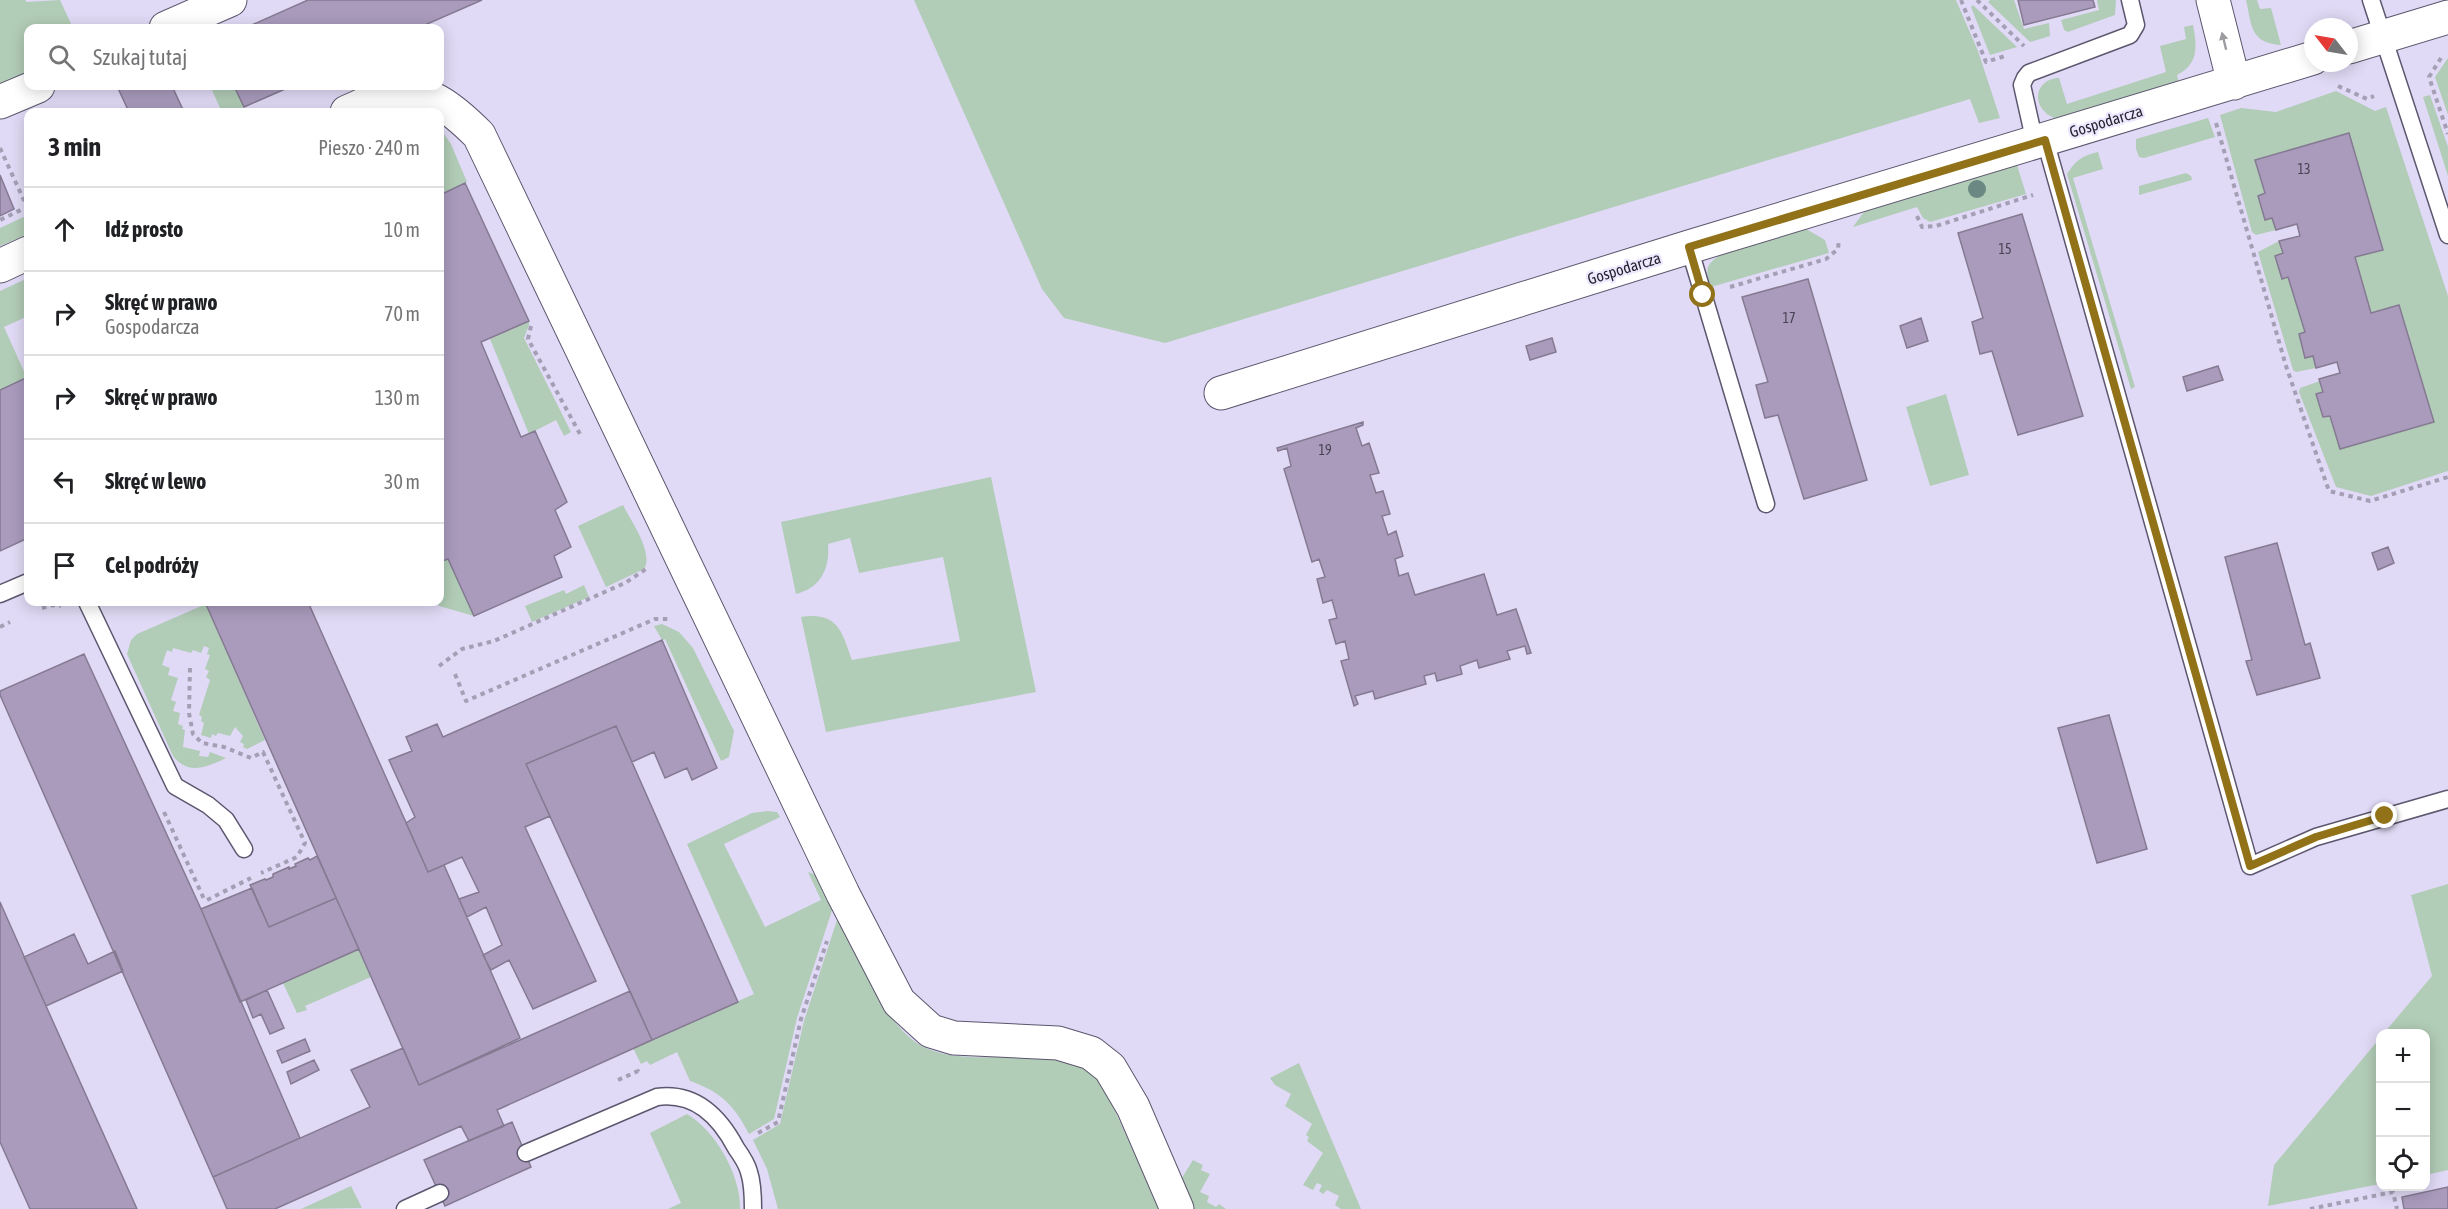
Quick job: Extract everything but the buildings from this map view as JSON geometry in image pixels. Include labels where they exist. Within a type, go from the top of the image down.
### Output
[{"type":"street","points":[[175,24],[230,0]]},
{"type":"street","points":[[2213,0],[2234,83]]},
{"type":"street","points":[[2358,44],[2445,11]]},
{"type":"street","name":"Gospodarcza","points":[[1221,393],[1689,247],[2304,61]]},
{"type":"street","points":[[0,102],[28,90]]},
{"type":"street","points":[[356,108],[387,94],[418,93],[440,102],[460,116],[479,135],[843,894],[899,1002],[931,1031],[954,1038],[1058,1043],[1091,1053],[1110,1068],[1133,1107],[1177,1209]]},
{"type":"street","points":[[0,266],[24,256]]},
{"type":"lane","points":[[2130,0],[2136,25],[2130,35],[2029,73],[2022,85],[2250,866],[2316,837],[2448,799]]},
{"type":"lane","points":[[2371,0],[2448,235]]},
{"type":"lane","points":[[1689,247],[1766,504]]},
{"type":"lane","points":[[0,594],[24,584]]},
{"type":"lane","points":[[89,606],[176,786],[208,805],[226,820],[244,849]]},
{"type":"lane","points":[[526,1153],[657,1097],[668,1096],[689,1100],[708,1109],[726,1128],[749,1171],[753,1209]]},
{"type":"lane","points":[[405,1209],[440,1193]]},
{"type":"path","points":[[1961,0],[1986,62]]},
{"type":"path","points":[[1977,0],[2027,49]]},
{"type":"path","points":[[2330,89],[2340,85],[2367,99],[2429,77],[2442,58]]},
{"type":"path","points":[[2429,77],[2448,134]]},
{"type":"path","points":[[2216,122],[2286,366],[2329,491],[2370,501],[2448,477]]},
{"type":"path","points":[[0,148],[24,200]]},
{"type":"path","points":[[0,220],[24,208]]},
{"type":"path","points":[[533,319],[528,339],[582,437]]},
{"type":"path","points":[[439,666],[462,649],[494,641],[625,583],[650,565]]},
{"type":"path","points":[[455,674],[466,701],[655,619],[668,618],[679,623]]},
{"type":"path","points":[[754,1135],[778,1122],[801,1020],[843,894]]},
{"type":"path","points":[[2310,1209],[2392,1192],[2397,1209]]},
{"type":"green space","points":[[0,0],[25,0],[27,2],[60,0],[71,24],[24,24],[24,74],[0,85]]},
{"type":"green space","points":[[914,0],[1956,0],[1978,51],[2000,118],[1979,123],[1970,99],[1165,343],[1064,318],[1042,289]]},
{"type":"green space","points":[[1990,0],[2014,0],[2024,29],[2049,23],[2050,36],[2030,42],[1988,2]]},
{"type":"green space","points":[[2097,0],[2116,0],[2115,15],[2068,32],[2064,30],[2061,20],[2099,10]]},
{"type":"green space","points":[[2246,0],[2257,0],[2260,9],[2271,8],[2281,45],[2263,41],[2254,32]]},
{"type":"green space","points":[[1973,5],[2017,47],[1990,55],[1971,7]]},
{"type":"green space","points":[[2193,25],[2195,54],[2189,66],[2177,75],[2179,83],[2163,86],[2161,89],[2059,120],[2047,114],[2041,107],[2039,90],[2042,85],[2052,79],[2059,78],[2067,104],[2166,72],[2160,46],[2186,39],[2184,27]]},
{"type":"green space","points":[[2448,58],[2448,115],[2435,77]]},
{"type":"green space","points":[[212,90],[236,90],[244,107],[220,108]]},
{"type":"green space","points":[[2336,91],[2375,111],[2386,107],[2448,296],[2448,471],[2371,496],[2336,487],[2299,392],[2300,388],[2320,381],[2323,392],[2316,395],[2323,417],[2330,416],[2340,449],[2434,422],[2399,305],[2371,313],[2355,257],[2383,249],[2349,133],[2255,160],[2265,193],[2258,197],[2265,219],[2272,218],[2276,230],[2256,235],[2252,232],[2220,115],[2241,108],[2276,112]]},
{"type":"green space","points":[[2430,95],[2448,147],[2448,176],[2423,97]]},
{"type":"green space","points":[[2208,118],[2215,137],[2144,158],[2139,157],[2136,139]]},
{"type":"green space","points":[[444,134],[451,144],[467,182],[444,193]]},
{"type":"green space","points":[[2098,152],[2103,169],[2073,178],[2135,387],[2131,389],[2067,174],[2080,159]]},
{"type":"green space","points":[[2017,165],[2026,194],[1930,222],[1923,218],[1917,207],[1853,227],[1866,209]]},
{"type":"green space","points":[[2186,173],[2191,176],[2192,180],[2139,195],[2139,186]]},
{"type":"green space","points":[[24,217],[24,236],[0,246],[0,228]]},
{"type":"green space","points":[[1799,228],[1806,229],[1825,240],[1829,253],[1711,287],[1707,270],[1715,259],[1750,242]]},
{"type":"green space","points":[[2279,241],[2283,253],[2275,256],[2282,279],[2288,277],[2305,332],[2299,334],[2305,358],[2313,356],[2316,368],[2296,372],[2293,370],[2258,252]]},
{"type":"green space","points":[[24,280],[24,318],[4,327],[24,371],[24,379],[0,390],[0,291]]},
{"type":"green space","points":[[529,321],[524,338],[571,432],[564,436],[556,420],[529,434],[490,339]]},
{"type":"green space","points":[[1946,394],[1969,475],[1930,486],[1906,407]]},
{"type":"green space","points":[[991,477],[1036,692],[826,732],[801,617],[823,617],[837,626],[852,660],[960,641],[943,557],[859,573],[850,538],[828,544],[827,561],[822,576],[812,587],[796,594],[781,522]]},
{"type":"green space","points":[[623,505],[644,546],[646,562],[644,569],[606,587],[578,526]]},
{"type":"green space","points":[[448,559],[474,616],[439,606],[444,606],[444,560]]},
{"type":"green space","points":[[584,585],[589,597],[532,622],[525,606],[564,590],[566,594]]},
{"type":"green space","points":[[201,606],[207,606],[265,740],[247,749],[240,742],[243,736],[235,727],[230,736],[218,733],[216,736],[212,734],[211,738],[201,735],[204,723],[199,715],[210,680],[206,677],[209,671],[205,669],[210,655],[207,654],[209,648],[204,646],[201,653],[193,650],[191,653],[173,648],[172,652],[167,650],[162,665],[170,668],[168,675],[178,678],[171,700],[176,702],[173,711],[180,713],[178,724],[185,730],[183,747],[200,751],[199,756],[208,757],[210,752],[226,758],[198,768],[185,766],[179,762],[173,756],[127,654],[131,640],[137,634]]},
{"type":"green space","points":[[662,624],[679,632],[693,648],[734,731],[729,757],[721,761],[665,639],[662,640],[654,626]]},
{"type":"green space","points":[[777,812],[780,817],[724,844],[765,927],[821,900],[808,872],[822,877],[835,901],[797,1018],[774,1119],[749,1134],[738,1115],[726,1101],[701,1085],[690,1081],[677,1052],[650,1065],[647,1061],[641,1064],[633,1048],[754,994],[687,844],[752,813]]},
{"type":"green space","points":[[2448,884],[2448,1170],[2430,1174],[2430,1029],[2387,1029],[2432,976],[2411,895]]},
{"type":"green space","points":[[840,911],[890,1016],[902,1031],[917,1043],[949,1055],[1043,1058],[1065,1062],[1086,1070],[1103,1085],[1160,1209],[778,1209],[767,1169],[753,1140],[780,1124],[804,1021]]},
{"type":"green space","points":[[359,949],[371,977],[305,1006],[307,1010],[297,1013],[283,983]]},
{"type":"green space","points":[[2376,1043],[2376,1185],[2268,1206],[2274,1165]]},
{"type":"green space","points":[[1299,1063],[1361,1209],[1341,1209],[1335,1205],[1339,1196],[1327,1190],[1323,1194],[1319,1191],[1322,1185],[1317,1183],[1313,1190],[1303,1185],[1323,1153],[1307,1141],[1309,1137],[1306,1135],[1312,1124],[1285,1106],[1291,1094],[1275,1085],[1270,1078]]},
{"type":"green space","points":[[687,1114],[708,1131],[725,1156],[736,1183],[740,1209],[668,1209],[681,1203],[650,1133]]},
{"type":"green space","points":[[1193,1160],[1203,1165],[1201,1170],[1210,1174],[1200,1192],[1209,1196],[1207,1202],[1216,1207],[1219,1204],[1226,1209],[1193,1209],[1180,1181]]},
{"type":"green space","points":[[351,1186],[362,1208],[301,1209]]},
{"type":"route","points":[[1703,295],[1689,247],[2045,140],[2250,866],[2316,837],[2385,816]]}]
